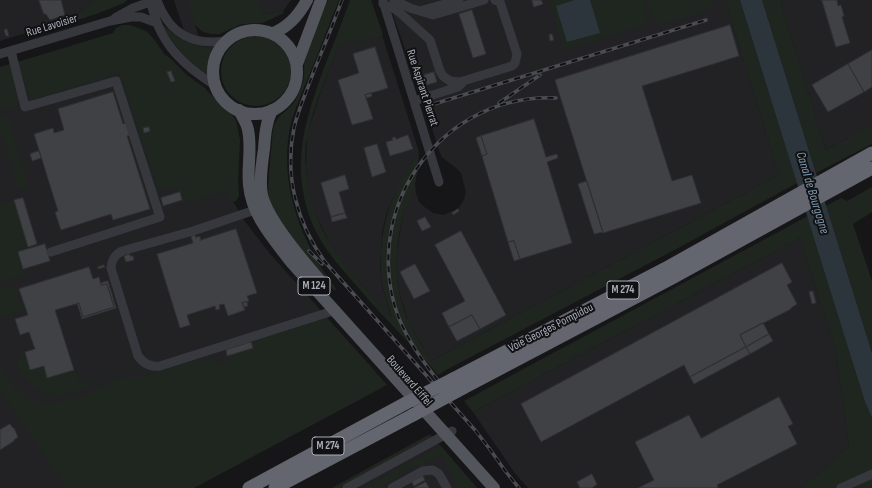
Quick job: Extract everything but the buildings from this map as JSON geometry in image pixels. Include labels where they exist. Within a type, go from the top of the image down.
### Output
[{"type":"highway","name":"Voie Georges Pompidou","points":[[275,488],[794,212],[872,153]]},
{"type":"highway","name":"Voie Georges Pompidou","points":[[248,488],[406,403],[670,266],[790,198],[872,168]]},
{"type":"main road","points":[[273,33],[292,22],[307,0]]},
{"type":"main road","points":[[297,64],[292,51],[284,41],[273,33],[263,30],[249,30],[235,35],[227,40],[219,50],[215,61],[214,74],[216,86],[225,100],[239,110],[256,114],[272,110],[284,102],[293,91],[297,78],[297,64],[321,0]]},
{"type":"main road","name":"M 124","points":[[239,110],[248,130],[249,186],[255,210],[263,224],[291,262],[449,433]]},
{"type":"main road","name":"M 124","points":[[272,110],[265,134],[262,173],[262,194],[264,203],[272,219]]},
{"type":"main road","name":"Boulevard Eiffel","points":[[272,219],[315,275],[494,488]]},
{"type":"main road","name":"Boulevard Eiffel","points":[[449,433],[503,488]]},
{"type":"street","points":[[394,0],[410,8],[423,10],[433,15],[484,0]]},
{"type":"street","points":[[423,10],[433,0]]},
{"type":"street","points":[[423,10],[459,0]]},
{"type":"street","name":"Rue Lavoisier","points":[[110,21],[133,8],[153,1],[161,21]]},
{"type":"street","points":[[383,2],[399,12],[430,40],[443,76],[450,80],[463,82],[512,66],[515,63],[517,54],[498,1]]},
{"type":"street","name":"Rue Aspirant Pierrat","points":[[383,2],[439,182]]},
{"type":"street","name":"Rue Lavoisier","points":[[0,54],[110,21],[131,17],[141,17],[161,21]]},
{"type":"street","points":[[161,21],[193,40],[209,43],[227,40]]},
{"type":"street","points":[[161,21],[165,39],[184,62],[216,86]]},
{"type":"street","points":[[11,51],[25,107],[116,81],[160,217],[51,252]]},
{"type":"street","points":[[414,100],[458,87],[463,82]]},
{"type":"street","points":[[255,210],[262,194]]},
{"type":"street","points":[[272,219],[255,210],[193,231],[122,251],[116,255],[112,261],[111,268],[138,356],[147,365],[160,366],[336,310]]},
{"type":"street","points":[[347,488],[449,433]]},
{"type":"street","points":[[392,488],[423,471],[433,470],[439,474],[447,488]]},
{"type":"street","points":[[842,488],[872,474]]},
{"type":"shaded area","points":[[0,0],[93,0],[72,19],[0,41]]},
{"type":"shaded area","points":[[93,0],[127,0],[124,3],[99,13],[75,21],[72,19]]},
{"type":"shaded area","points":[[174,0],[291,0],[283,11],[195,25],[207,65],[211,71],[195,65]]},
{"type":"shaded area","points":[[188,0],[258,0],[263,14],[283,11],[284,13],[261,23],[242,24],[219,34],[211,34],[203,32],[195,25]]},
{"type":"shaded area","points":[[328,0],[339,0],[292,119],[288,142],[287,164],[289,186],[294,208],[302,230],[312,251],[336,289],[335,291],[283,226],[269,203],[268,187],[273,129],[275,123],[291,106],[299,93],[304,77],[305,58]]},
{"type":"shaded area","points":[[350,0],[371,0],[383,35],[356,44],[355,39],[339,45],[318,100],[307,139],[305,160],[311,198],[317,218],[337,253],[362,285],[391,317],[382,282],[381,247],[393,197],[419,152],[416,179],[403,215],[399,233],[397,273],[398,286],[405,312],[415,334],[431,361],[779,175],[725,0],[740,0],[797,183],[680,247],[438,375],[376,308],[331,256],[313,226],[304,198],[301,160],[306,124],[317,87]]},
{"type":"shaded area","points":[[369,0],[371,0],[419,152],[410,165],[394,196],[386,215],[382,232],[380,266],[382,284],[391,318],[342,262],[331,246],[316,215],[309,194],[306,168],[307,135],[321,91],[339,45]]},
{"type":"shaded area","points":[[388,0],[725,0],[779,175],[431,361],[409,323],[400,295],[397,274],[397,253],[402,220],[415,183],[419,202],[433,213],[443,215],[458,209],[464,200],[466,192],[461,173],[442,157],[440,153]]},
{"type":"shaded area","points":[[549,0],[643,0],[647,15],[646,25],[564,50]]},
{"type":"shaded area","points":[[647,0],[715,0],[712,5],[699,13],[662,24],[658,23],[653,18]]},
{"type":"shaded area","points":[[762,0],[780,0],[826,150],[872,125],[872,144],[816,173]]},
{"type":"shaded area","points":[[780,0],[872,0],[872,125],[826,150]]},
{"type":"shaded area","points":[[159,21],[184,41],[198,46],[215,47],[209,66],[209,75],[194,65],[180,52]]},
{"type":"shaded area","points":[[122,25],[130,25],[146,31],[165,55],[187,75],[205,88],[236,120],[240,140],[238,181],[239,196],[236,201],[232,202],[225,191],[184,204],[177,186],[162,189],[157,186],[120,73],[35,99],[30,99],[18,62],[113,33],[116,28]]},
{"type":"shaded area","points":[[118,32],[207,159],[246,223],[271,255],[374,370],[179,488],[0,488],[0,67]]},
{"type":"shaded area","points":[[256,36],[269,39],[281,46],[288,58],[291,71],[288,84],[281,96],[269,103],[256,106],[243,103],[231,96],[224,84],[221,71],[224,58],[231,46],[243,39]]},
{"type":"shaded area","points":[[10,64],[20,97],[15,105],[0,111],[0,67]]},
{"type":"shaded area","points":[[5,116],[9,120],[29,189],[19,188],[0,130],[0,117]]},
{"type":"shaded area","points":[[872,187],[872,212],[853,224],[872,281],[872,353],[826,206],[841,198],[847,201]]},
{"type":"shaded area","points":[[14,200],[29,249],[18,252],[24,274],[4,281],[0,284],[0,205]]},
{"type":"shaded area","points":[[808,216],[865,402],[872,418],[872,488],[801,488],[849,446],[836,352],[800,238],[473,412],[464,401]]},
{"type":"shaded area","points":[[800,238],[836,352],[849,446],[801,488],[528,488],[514,472],[473,412]]},
{"type":"shaded area","points":[[13,286],[16,288],[20,306],[24,305],[26,310],[0,317],[0,290]]},
{"type":"shaded area","points":[[326,317],[387,385],[194,488],[67,488],[0,391],[0,367],[17,391],[29,398],[45,404],[61,402],[82,396],[103,385],[127,377],[143,377],[192,361],[195,363],[212,358],[215,365],[229,361],[227,356],[253,348],[251,342]]},
{"type":"shaded area","points":[[25,352],[31,370],[44,366],[47,377],[75,369],[80,383],[134,366],[134,368],[103,378],[77,391],[62,395],[54,395],[47,393],[31,384],[19,370],[17,364],[18,357]]},
{"type":"shaded area","points":[[430,434],[477,488],[332,488]]},
{"type":"shaded area","points":[[427,436],[427,439],[423,443],[339,488],[332,488]]},
{"type":"shaded area","points":[[441,446],[477,488],[458,488],[442,454],[419,467],[417,464],[400,473],[399,477],[380,488],[362,488]]},
{"type":"water","points":[[575,0],[590,0],[600,33],[567,42],[556,6]]},
{"type":"water","name":"Canal de Bourgogne","points":[[740,0],[762,0],[872,353],[872,418],[865,402]]},
{"type":"railway","points":[[342,0],[302,102],[294,128],[291,146],[292,181],[300,215],[315,247],[325,262],[475,430],[492,452]]},
{"type":"railway","points":[[434,104],[706,20]]},
{"type":"railway","points":[[499,103],[540,75]]},
{"type":"railway","points":[[445,389],[410,340],[395,307],[388,267],[391,229],[403,193],[422,161],[448,134],[480,114],[516,101],[556,98]]},
{"type":"railway","points":[[309,251],[322,264]]},
{"type":"railway","points":[[489,448],[519,488]]}]
